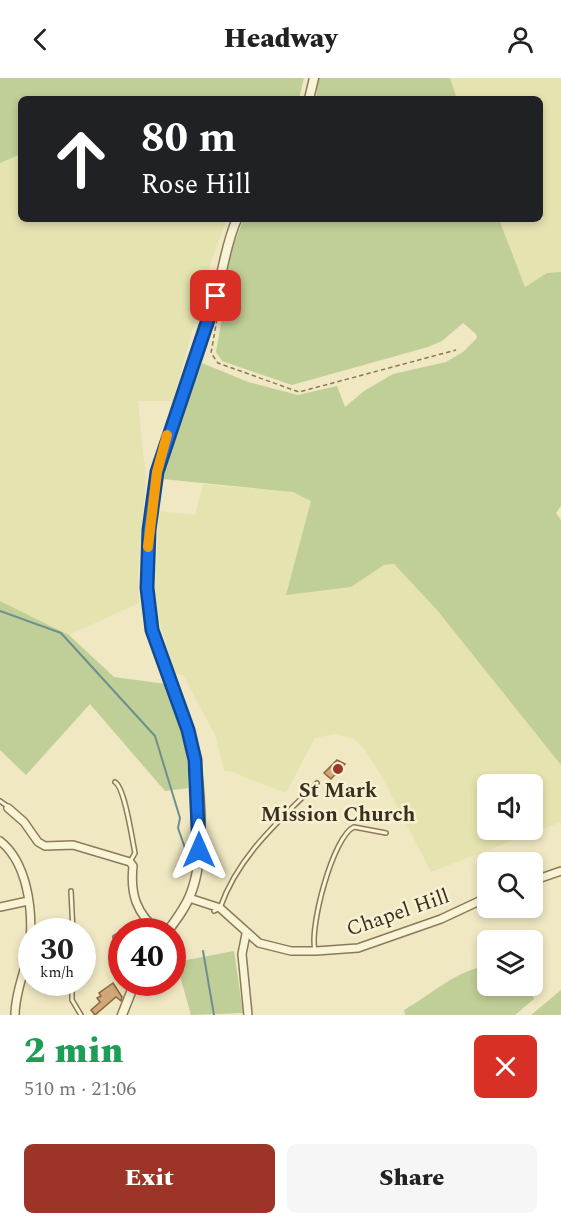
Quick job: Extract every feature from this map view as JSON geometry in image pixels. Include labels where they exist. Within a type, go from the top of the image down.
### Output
[{"type":"street","points":[[310,96],[314,78]]},
{"type":"street","points":[[177,918],[190,899],[199,850],[195,760],[188,730],[152,630],[147,588],[149,530],[157,472],[210,312],[236,222]]},
{"type":"street","points":[[9,807],[24,822],[38,842],[45,846],[73,845],[130,862],[133,866],[132,894],[144,918]]},
{"type":"street","points":[[0,842],[20,865],[28,901],[30,942],[20,979],[15,1015]]},
{"type":"street","points":[[543,877],[561,871]]},
{"type":"street","name":"Chapel Hill","points":[[190,899],[217,910],[259,944],[274,949],[316,951],[358,948],[441,920],[477,902]]},
{"type":"street","points":[[0,907],[28,901]]},
{"type":"street","points":[[246,934],[242,954],[249,1015]]},
{"type":"street","points":[[122,1015],[129,996]]},
{"type":"lane","points":[[115,782],[121,788],[135,854],[130,862]]},
{"type":"lane","points":[[217,910],[228,885],[262,837],[317,783]]},
{"type":"lane","points":[[0,801],[9,807]]},
{"type":"lane","points":[[316,951],[313,942],[319,902],[334,852],[342,836],[354,827],[386,833]]},
{"type":"lane","points":[[71,891],[72,918]]},
{"type":"lane","points":[[72,996],[81,1015]]},
{"type":"path","points":[[210,312],[217,319],[211,353],[218,363],[299,392],[456,350]]},
{"type":"green space","points":[[0,78],[304,78],[300,96],[18,96],[18,155],[0,163]]},
{"type":"green space","points":[[318,78],[450,78],[456,96],[316,96]]},
{"type":"green space","points":[[450,78],[561,78],[561,272],[547,273],[525,287],[500,222],[543,222],[543,96],[456,96]]},
{"type":"green space","points":[[18,155],[18,222],[226,222],[212,259],[173,401],[138,401],[146,480],[138,571],[139,603],[69,635],[0,601],[0,163]]},
{"type":"green space","points":[[243,222],[500,222],[525,287],[547,273],[561,272],[561,506],[556,513],[561,520],[561,765],[437,610],[394,564],[384,565],[351,587],[286,595],[311,501],[293,492],[162,479],[177,424],[202,363],[248,382],[298,395],[337,386],[345,407],[364,391],[393,374],[446,362],[463,352],[477,338],[476,334],[463,323],[442,341],[428,347],[292,385],[222,361],[216,352],[222,318],[216,310],[234,243]]},
{"type":"green space","points":[[203,484],[293,492],[312,501],[286,595],[351,587],[384,565],[394,564],[437,610],[561,765],[561,822],[543,829],[543,774],[477,774],[477,840],[514,840],[483,852],[477,852],[477,854],[431,872],[382,777],[365,750],[354,739],[335,734],[315,738],[286,793],[224,771],[215,735],[183,675],[175,674],[154,604],[159,511],[195,515]]},
{"type":"green space","points":[[0,601],[69,635],[114,677],[166,684],[185,748],[188,788],[165,791],[90,704],[26,775],[0,750]]},
{"type":"green space","points":[[234,951],[243,1013],[191,1015],[186,996],[186,960]]},
{"type":"green space","points":[[476,968],[477,996],[533,996],[534,999],[515,1015],[405,1015],[404,1010],[454,978]]},
{"type":"green space","points":[[561,990],[561,1015],[531,1015]]},
{"type":"building","name":"St Mark Mission Church","points":[[337,760],[345,764],[331,779],[324,773]]},
{"type":"building","points":[[108,987],[108,996],[121,996],[121,1001],[116,997],[95,1015],[91,1010],[100,1002],[97,998],[101,996],[99,993]]},
{"type":"waterway","points":[[0,611],[61,633],[155,736],[180,818],[178,828],[193,871]]},
{"type":"waterway","points":[[203,951],[214,1015]]},
{"type":"slow traffic","points":[[148,547],[152,499],[167,435]]},
{"type":"place","name":"St Mark Mission Church","points":[[338,769]]},
{"type":"route","points":[[199,850],[195,760],[188,730],[152,630],[147,605],[147,588],[149,530],[157,472],[167,435],[192,372],[216,296]]}]
